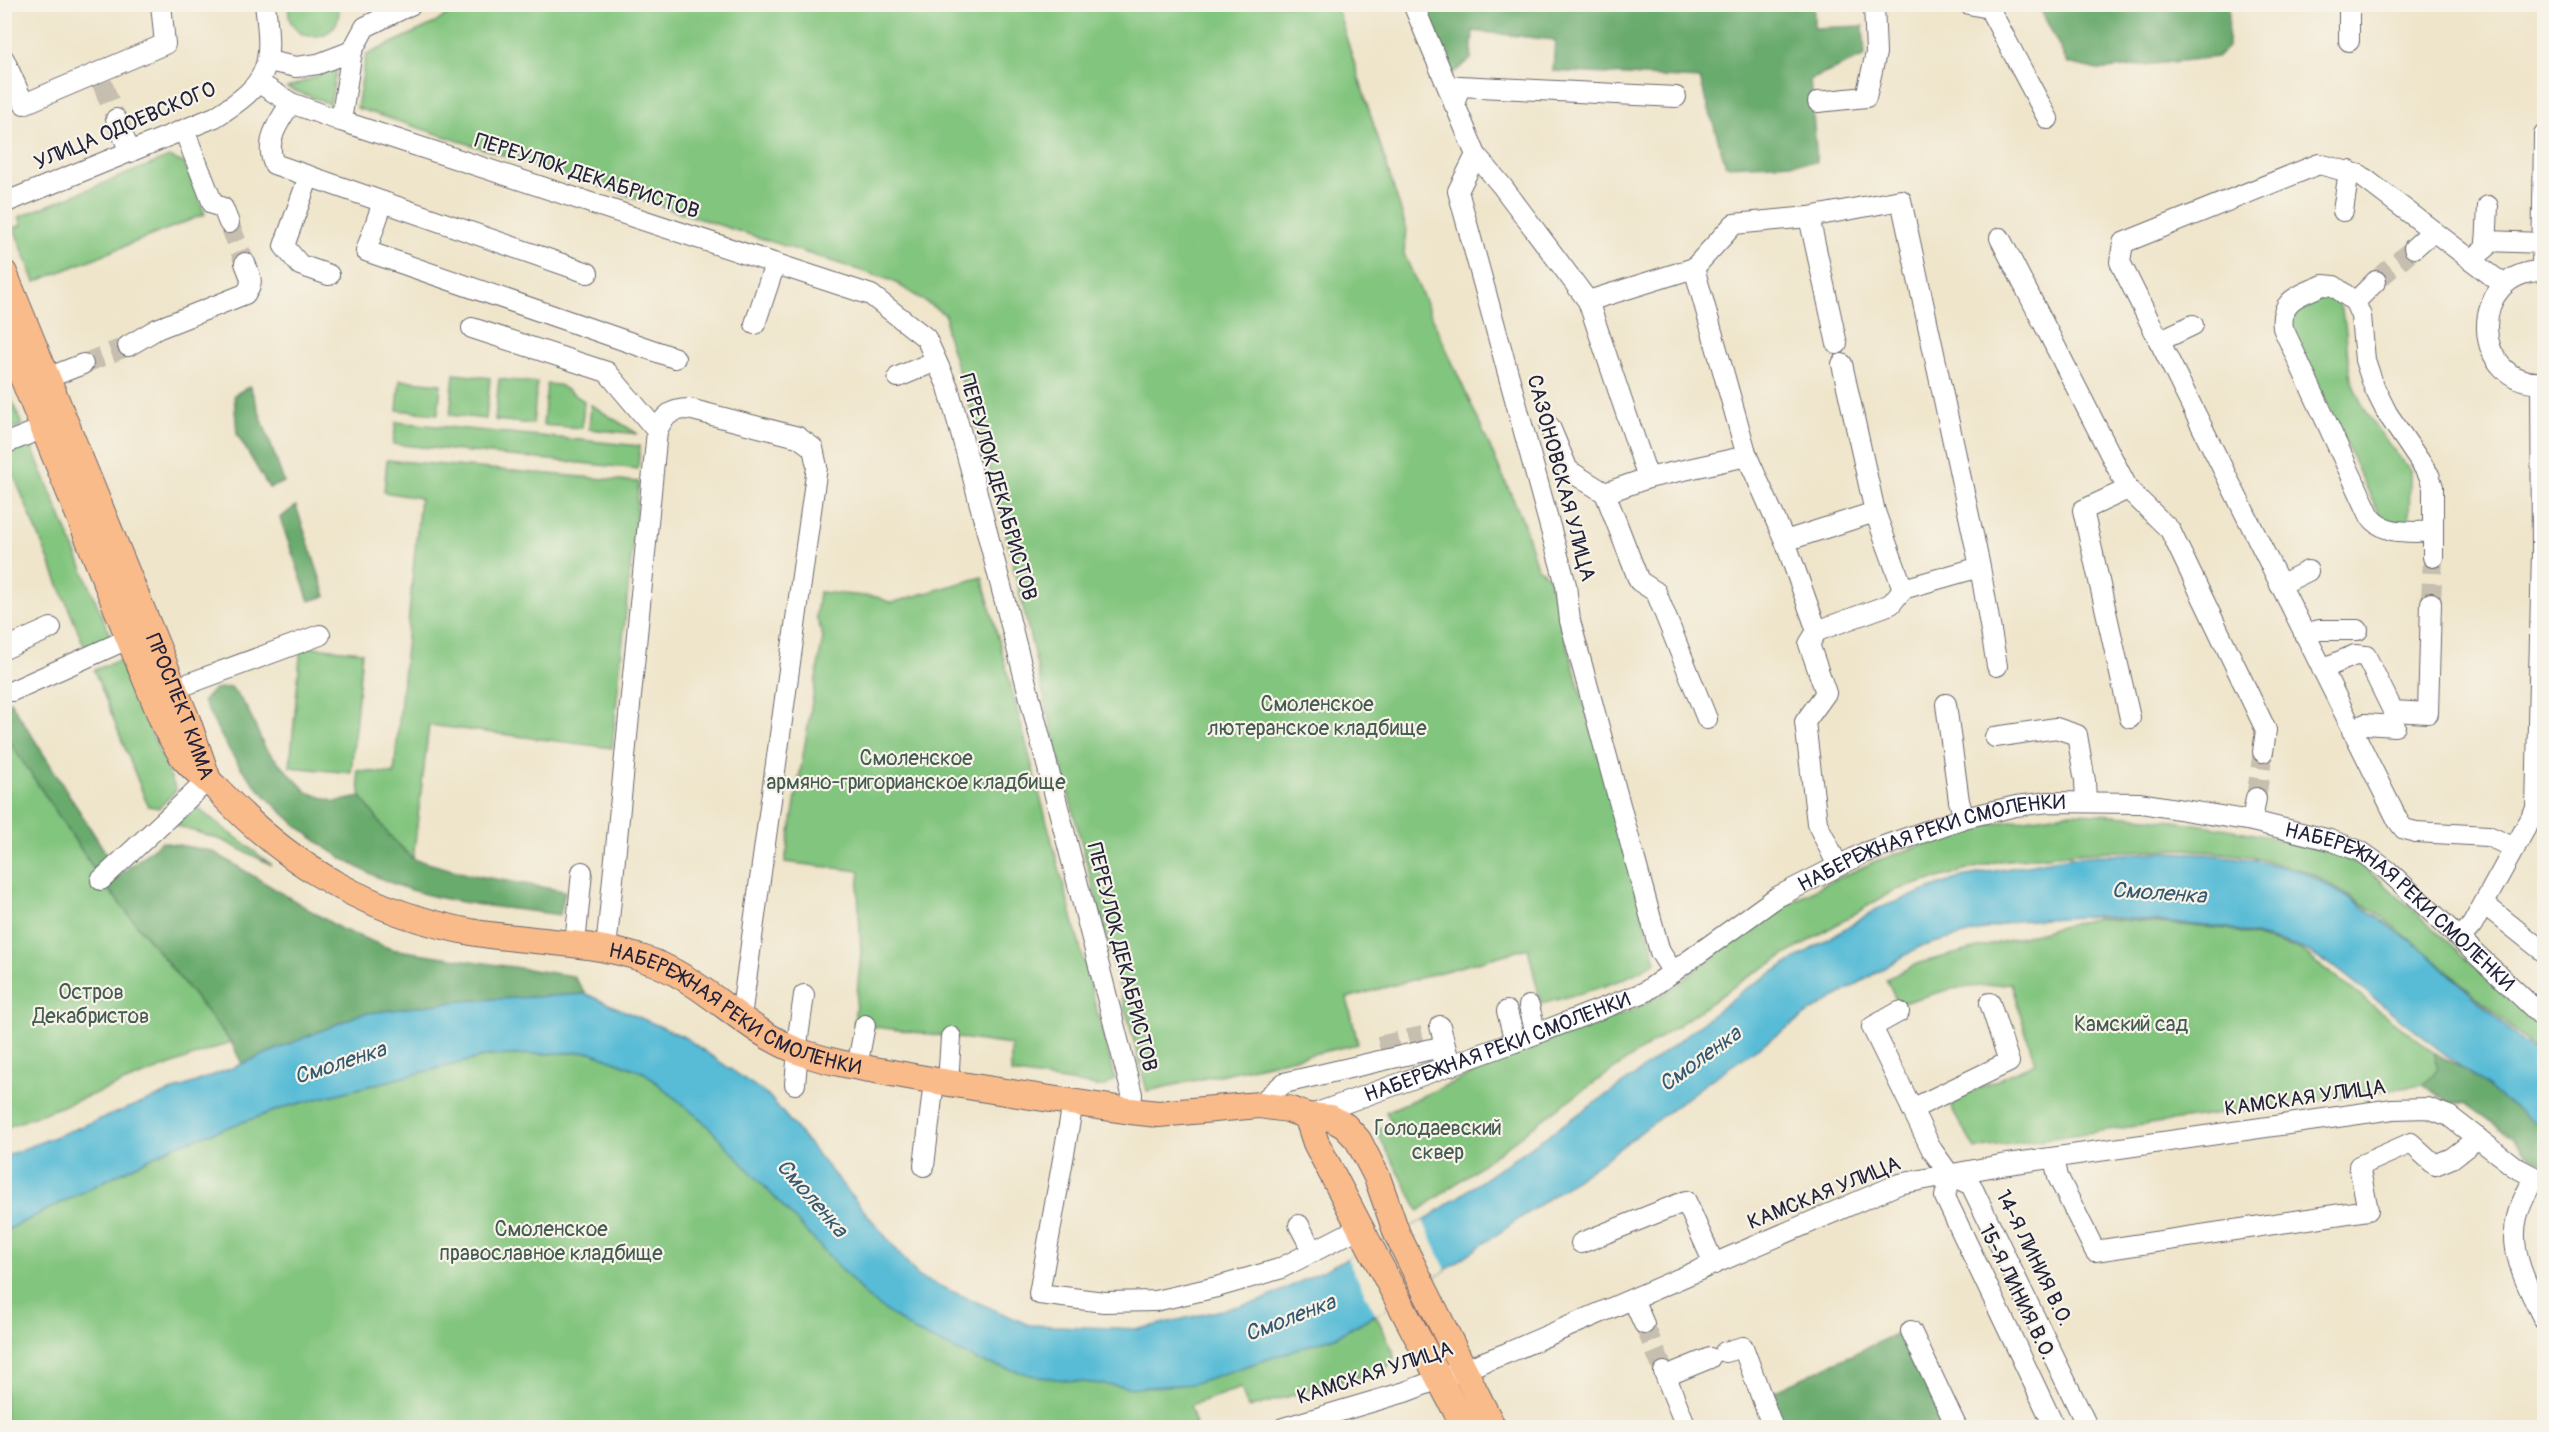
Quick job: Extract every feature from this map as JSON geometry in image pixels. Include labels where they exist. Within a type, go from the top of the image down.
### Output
[{"type":"main road","name":"ПРОСПЕКТ КИМА","points":[[4,273],[174,690],[208,780]]},
{"type":"main road","name":"ПРОСПЕКТ КИМА","points":[[4,331],[166,729],[184,759],[208,780]]},
{"type":"main road","name":"НАБЕРЕЖНАЯ РЕКИ СМОЛЕНКИ","points":[[208,780],[241,815],[277,846],[361,899],[401,915],[443,926],[641,957],[693,982],[741,1017],[797,1051],[857,1066],[941,1082],[1131,1111],[1158,1114],[1258,1105],[1288,1109],[1307,1116],[1330,1118],[1345,1126],[1358,1140],[1377,1177],[1396,1234],[1422,1285],[1452,1374]]},
{"type":"main road","points":[[1307,1116],[1316,1143],[1397,1301],[1493,1428]]},
{"type":"main road","points":[[1452,1374],[1465,1428]]},
{"type":"street","points":[[4,59],[24,104],[99,77],[165,44],[161,4]]},
{"type":"street","points":[[259,83],[268,61],[270,41],[265,4]]},
{"type":"street","points":[[341,121],[352,51],[372,4]]},
{"type":"street","points":[[364,27],[412,4]]},
{"type":"street","points":[[1413,4],[1476,155],[1588,301],[1648,478]]},
{"type":"street","points":[[1818,102],[1866,97],[1876,52],[1874,4]]},
{"type":"street","points":[[1969,4],[1989,8],[2048,119]]},
{"type":"street","points":[[2349,4],[2349,41]]},
{"type":"street","points":[[268,61],[296,67],[318,64],[352,51]]},
{"type":"street","name":"ПЕРЕУЛОК ДЕКАБРИСТОВ","points":[[259,83],[291,102],[341,121],[871,295],[926,338],[948,387],[968,458],[1023,700],[1132,1094],[1131,1111]]},
{"type":"street","name":"УЛИЦА ОДОЕВСКОГО","points":[[4,204],[215,117],[240,102],[259,83]]},
{"type":"street","points":[[1454,104],[1460,86],[1676,97]]},
{"type":"street","points":[[291,102],[274,129],[270,155],[274,164],[588,273]]},
{"type":"street","points":[[116,119],[130,152]]},
{"type":"street","points":[[184,130],[213,204],[223,208],[229,223]]},
{"type":"street","points":[[2460,938],[2472,925],[2536,809],[2543,382],[2513,375],[2501,366],[2487,340],[2486,326],[2493,298],[2505,285],[2528,272],[2543,271],[2544,135]]},
{"type":"street","name":"САЗОНОВСКАЯ УЛИЦА","points":[[1476,155],[1458,191],[1566,585],[1570,621],[1660,952],[1673,972]]},
{"type":"street","points":[[2505,285],[2352,172],[2319,164],[2123,243],[2120,262],[2389,805],[2404,829],[2416,832],[2488,836],[2515,848]]},
{"type":"street","points":[[2346,212],[2352,172]]},
{"type":"street","points":[[309,176],[284,246],[300,265],[329,275]]},
{"type":"street","points":[[1588,301],[1694,268],[1734,224],[1809,217],[1901,200],[1980,567],[1997,666]]},
{"type":"street","points":[[383,202],[366,251],[675,358]]},
{"type":"street","points":[[2471,260],[2486,248],[2488,206]]},
{"type":"street","points":[[1809,217],[1838,344]]},
{"type":"street","points":[[2411,244],[2429,228]]},
{"type":"street","points":[[2000,238],[2128,489],[2170,530],[2266,730],[2263,752]]},
{"type":"street","points":[[2486,241],[2543,243]]},
{"type":"street","points":[[128,346],[157,329],[245,294],[251,287],[251,279],[245,263]]},
{"type":"street","points":[[755,324],[775,264]]},
{"type":"street","points":[[1694,268],[1747,456],[1785,541],[1816,632]]},
{"type":"street","points":[[2355,302],[2376,281]]},
{"type":"street","points":[[2433,532],[2389,531],[2377,526],[2373,521],[2283,328],[2281,316],[2286,305],[2294,299],[2323,285],[2334,286],[2355,302],[2361,316],[2365,360],[2374,387],[2387,412],[2429,475],[2433,487],[2433,532],[2433,557]]},
{"type":"street","points":[[2159,340],[2193,326]]},
{"type":"street","points":[[472,328],[607,372],[657,431]]},
{"type":"street","points":[[898,377],[936,361]]},
{"type":"street","points":[[47,378],[83,364]]},
{"type":"street","points":[[1842,364],[1875,512],[1903,590]]},
{"type":"street","points":[[606,950],[657,431],[663,418],[675,409],[696,410],[798,437],[813,448],[817,467],[741,1017]]},
{"type":"street","points":[[1551,427],[1568,470],[1605,494],[1639,581],[1656,592],[1707,719]]},
{"type":"street","points":[[4,444],[44,428]]},
{"type":"street","points":[[1605,494],[1648,478],[1747,456]]},
{"type":"street","points":[[2128,489],[2084,510],[2130,718]]},
{"type":"street","points":[[1785,541],[1875,512]]},
{"type":"street","points":[[1838,866],[1817,824],[1805,722],[1826,693],[1809,644],[1816,632],[1891,604],[1903,590],[1980,567]]},
{"type":"street","points":[[2280,585],[2308,571]]},
{"type":"street","points":[[2322,669],[2355,655],[2366,656],[2393,711],[2428,712],[2431,603]]},
{"type":"street","points":[[4,649],[51,628]]},
{"type":"street","points":[[2304,634],[2320,630],[2358,630]]},
{"type":"street","points":[[174,690],[320,635]]},
{"type":"street","points":[[12,691],[130,638]]},
{"type":"street","points":[[1946,704],[1959,801],[1964,818]]},
{"type":"street","points":[[2352,731],[2365,724],[2394,726]]},
{"type":"street","points":[[1995,737],[2056,728],[2077,735],[2086,801]]},
{"type":"street","points":[[101,880],[208,780]]},
{"type":"street","points":[[2252,821],[2256,798]]},
{"type":"street","name":"НАБЕРЕЖНАЯ РЕКИ СМОЛЕНКИ","points":[[1307,1116],[1450,1066],[1645,992],[1777,897],[1838,866],[1875,849],[1964,818],[2016,806],[2086,801],[2140,803],[2252,821],[2330,840],[2360,851],[2388,870],[2544,1018]]},
{"type":"street","points":[[575,945],[582,872]]},
{"type":"street","points":[[2484,904],[2544,952]]},
{"type":"street","points":[[795,1084],[804,995]]},
{"type":"street","points":[[1912,1109],[2009,1062],[1990,1003]]},
{"type":"street","points":[[1529,1006],[1536,1034]]},
{"type":"street","points":[[1507,1011],[1515,1042]]},
{"type":"street","name":"14-Я ЛИНИЯ В.О.","points":[[1899,1012],[1872,1027],[1932,1150],[1950,1175],[1971,1185],[2088,1428]]},
{"type":"street","points":[[857,1066],[865,1025]]},
{"type":"street","points":[[1440,1026],[1450,1066]]},
{"type":"street","points":[[924,1166],[951,1037]]},
{"type":"street","points":[[1258,1105],[1284,1083],[1325,1063],[1429,1042],[1450,1066]]},
{"type":"street","points":[[1074,1103],[1039,1294],[1104,1302],[1155,1301],[1217,1287],[1279,1269],[1313,1252],[1366,1237]]},
{"type":"street","name":"КАМСКАЯ УЛИЦА","points":[[1283,1428],[1342,1419],[1633,1299],[1899,1184],[2055,1158],[2411,1108],[2428,1108],[2449,1116],[2515,1167],[2539,1180]]},
{"type":"street","points":[[2055,1158],[2058,1177],[2095,1251],[2368,1210],[2359,1166],[2411,1143],[2434,1166],[2452,1158],[2478,1138]]},
{"type":"street","name":"15-Я ЛИНИЯ В.О.","points":[[1950,1175],[1945,1197],[2055,1428]]},
{"type":"street","points":[[2539,1180],[2517,1216],[2515,1236],[2518,1260],[2528,1288],[2544,1320]]},
{"type":"street","points":[[1581,1243],[1686,1201],[1714,1264]]},
{"type":"street","points":[[1299,1225],[1313,1252]]},
{"type":"street","points":[[1633,1299],[1644,1324]]},
{"type":"street","points":[[1911,1331],[1957,1428]]},
{"type":"street","points":[[1685,1424],[1665,1374],[1743,1347],[1773,1428]]},
{"type":"green space","points":[[289,5],[338,5],[338,18],[333,28],[324,34],[314,36],[304,34],[295,29],[290,19]]},
{"type":"green space","name":"Смоленское лютеранское кладбище","points":[[460,5],[1336,5],[1406,227],[1404,254],[1522,519],[1537,567],[1548,576],[1656,961],[1615,982],[1541,1004],[1528,948],[1347,998],[1358,1044],[1147,1091],[1054,739],[994,483],[946,332],[946,315],[893,281],[357,108],[366,55],[435,23]]},
{"type":"green space","points":[[1423,5],[1814,5],[1814,28],[1863,26],[1865,56],[1810,80],[1817,162],[1726,166],[1700,79],[1553,71],[1555,40],[1473,31],[1471,59],[1452,74]]},
{"type":"green space","points":[[2038,5],[2229,5],[2228,47],[2217,57],[2098,70],[2068,63]]},
{"type":"green space","points":[[337,68],[330,104],[287,88]]},
{"type":"green space","points":[[169,157],[184,163],[205,214],[35,282],[14,228],[22,225],[19,217]]},
{"type":"green space","points":[[2325,293],[2330,293],[2342,313],[2349,369],[2357,394],[2377,428],[2410,470],[2409,524],[2382,520],[2290,326],[2292,310]]},
{"type":"green space","points":[[454,374],[490,378],[486,419],[450,415]]},
{"type":"green space","points":[[499,379],[537,383],[533,424],[495,420]]},
{"type":"green space","points":[[400,380],[441,384],[438,414],[397,410]]},
{"type":"green space","points":[[5,383],[22,425],[4,432]]},
{"type":"green space","points":[[547,384],[559,385],[584,401],[582,428],[543,425]]},
{"type":"green space","points":[[250,386],[284,482],[269,488],[237,434],[234,395]]},
{"type":"green space","points":[[591,405],[638,434],[589,429]]},
{"type":"green space","points":[[396,422],[640,446],[638,469],[393,444]]},
{"type":"green space","points":[[30,443],[111,637],[85,648],[5,454]]},
{"type":"green space","points":[[387,460],[639,482],[612,748],[429,725],[413,859],[389,835],[361,797],[357,770],[394,774],[420,498],[384,492]]},
{"type":"green space","points":[[296,506],[326,596],[309,601],[280,518]]},
{"type":"green space","name":"Смоленское армяно-григорианское кладбище","points":[[982,577],[1115,1079],[1103,1087],[1011,1073],[1011,1045],[854,1024],[861,953],[858,889],[860,871],[785,862],[823,637],[816,616],[819,592],[877,597],[891,603]]},
{"type":"green space","points":[[301,646],[362,652],[351,773],[290,767]]},
{"type":"green space","points":[[120,660],[176,790],[159,808],[148,806],[94,670]]},
{"type":"green space","points":[[231,687],[247,708],[265,748],[307,792],[335,802],[361,797],[389,835],[413,859],[467,874],[565,891],[560,915],[466,903],[411,890],[363,870],[318,842],[277,808],[259,789],[242,769],[226,744],[203,701],[214,689]]},
{"type":"green space","points":[[10,701],[109,858],[96,872],[5,735],[5,703]]},
{"type":"green space","name":"Остров Декабристов","points":[[5,734],[101,880],[231,1042],[5,1128]]},
{"type":"green space","points":[[195,806],[272,865],[224,841],[175,825]]},
{"type":"green space","name":"Голодаевский сквер","points":[[2067,813],[2185,822],[2304,845],[2352,861],[2379,879],[2544,1030],[2544,1057],[2426,952],[2375,912],[2309,872],[2248,856],[2185,849],[2087,852],[1999,861],[1893,891],[1745,979],[1561,1106],[1419,1211],[1376,1130],[1391,1123],[1386,1112],[1581,1026],[1626,1013],[1670,990],[1737,938],[1782,908],[1823,885],[1876,861],[1976,826]]},
{"type":"green space","points":[[161,842],[212,851],[341,929],[391,949],[573,976],[586,994],[463,1001],[361,1014],[242,1064],[231,1042],[106,886]]},
{"type":"green space","name":"Камский сад","points":[[2096,918],[2228,929],[2299,949],[2433,1052],[2438,1069],[2423,1085],[1975,1149],[1948,1102],[2035,1063],[2011,983],[1951,989],[1898,1004],[1886,979],[1919,963]]},
{"type":"green space","name":"Смоленское православное кладбище","points":[[591,1052],[645,1073],[706,1124],[776,1197],[914,1331],[1335,1337],[1376,1315],[1394,1358],[1386,1369],[1248,1408],[1241,1388],[1190,1405],[1196,1425],[1186,1427],[5,1428],[5,1231],[174,1146],[289,1106],[487,1056]]},
{"type":"green space","points":[[2433,1052],[2465,1070],[2544,1130],[2544,1164],[2525,1152],[2512,1137],[2464,1103],[2450,1103],[2423,1085],[2438,1069]]},
{"type":"green space","points":[[1904,1330],[1950,1427],[1783,1427],[1768,1394]]},
{"type":"water","name":"Смоленка","points":[[2163,852],[2248,859],[2305,872],[2357,903],[2426,952],[2521,1041],[2544,1058],[2544,1130],[2336,968],[2299,947],[2228,928],[2096,916],[2015,921],[1919,947],[1812,1011],[1709,1081],[1609,1156],[1446,1270],[1380,1312],[1335,1337],[1192,1384],[1136,1388],[1039,1377],[981,1362],[914,1331],[869,1299],[706,1124],[645,1073],[591,1052],[487,1056],[289,1106],[174,1146],[5,1231],[5,1156],[242,1064],[361,1014],[463,1001],[586,994],[684,1037],[769,1096],[919,1277],[1029,1325],[1139,1329],[1261,1301],[1423,1221],[1634,1076],[1744,990],[1877,909],[1962,877],[2070,857]]},
{"type":"pier","points":[[1423,1221],[1446,1270],[1376,1315],[1347,1258]]},
{"type":"tunnel","points":[[102,83],[116,119]]},
{"type":"tunnel","points":[[229,223],[245,263]]},
{"type":"tunnel","points":[[2376,281],[2414,248]]},
{"type":"tunnel","points":[[83,364],[128,346]]},
{"type":"tunnel","points":[[2431,603],[2433,557]]},
{"type":"tunnel","points":[[2256,798],[2263,752]]},
{"type":"tunnel","points":[[1379,1046],[1423,1036]]},
{"type":"tunnel","points":[[1644,1324],[1664,1372]]}]
